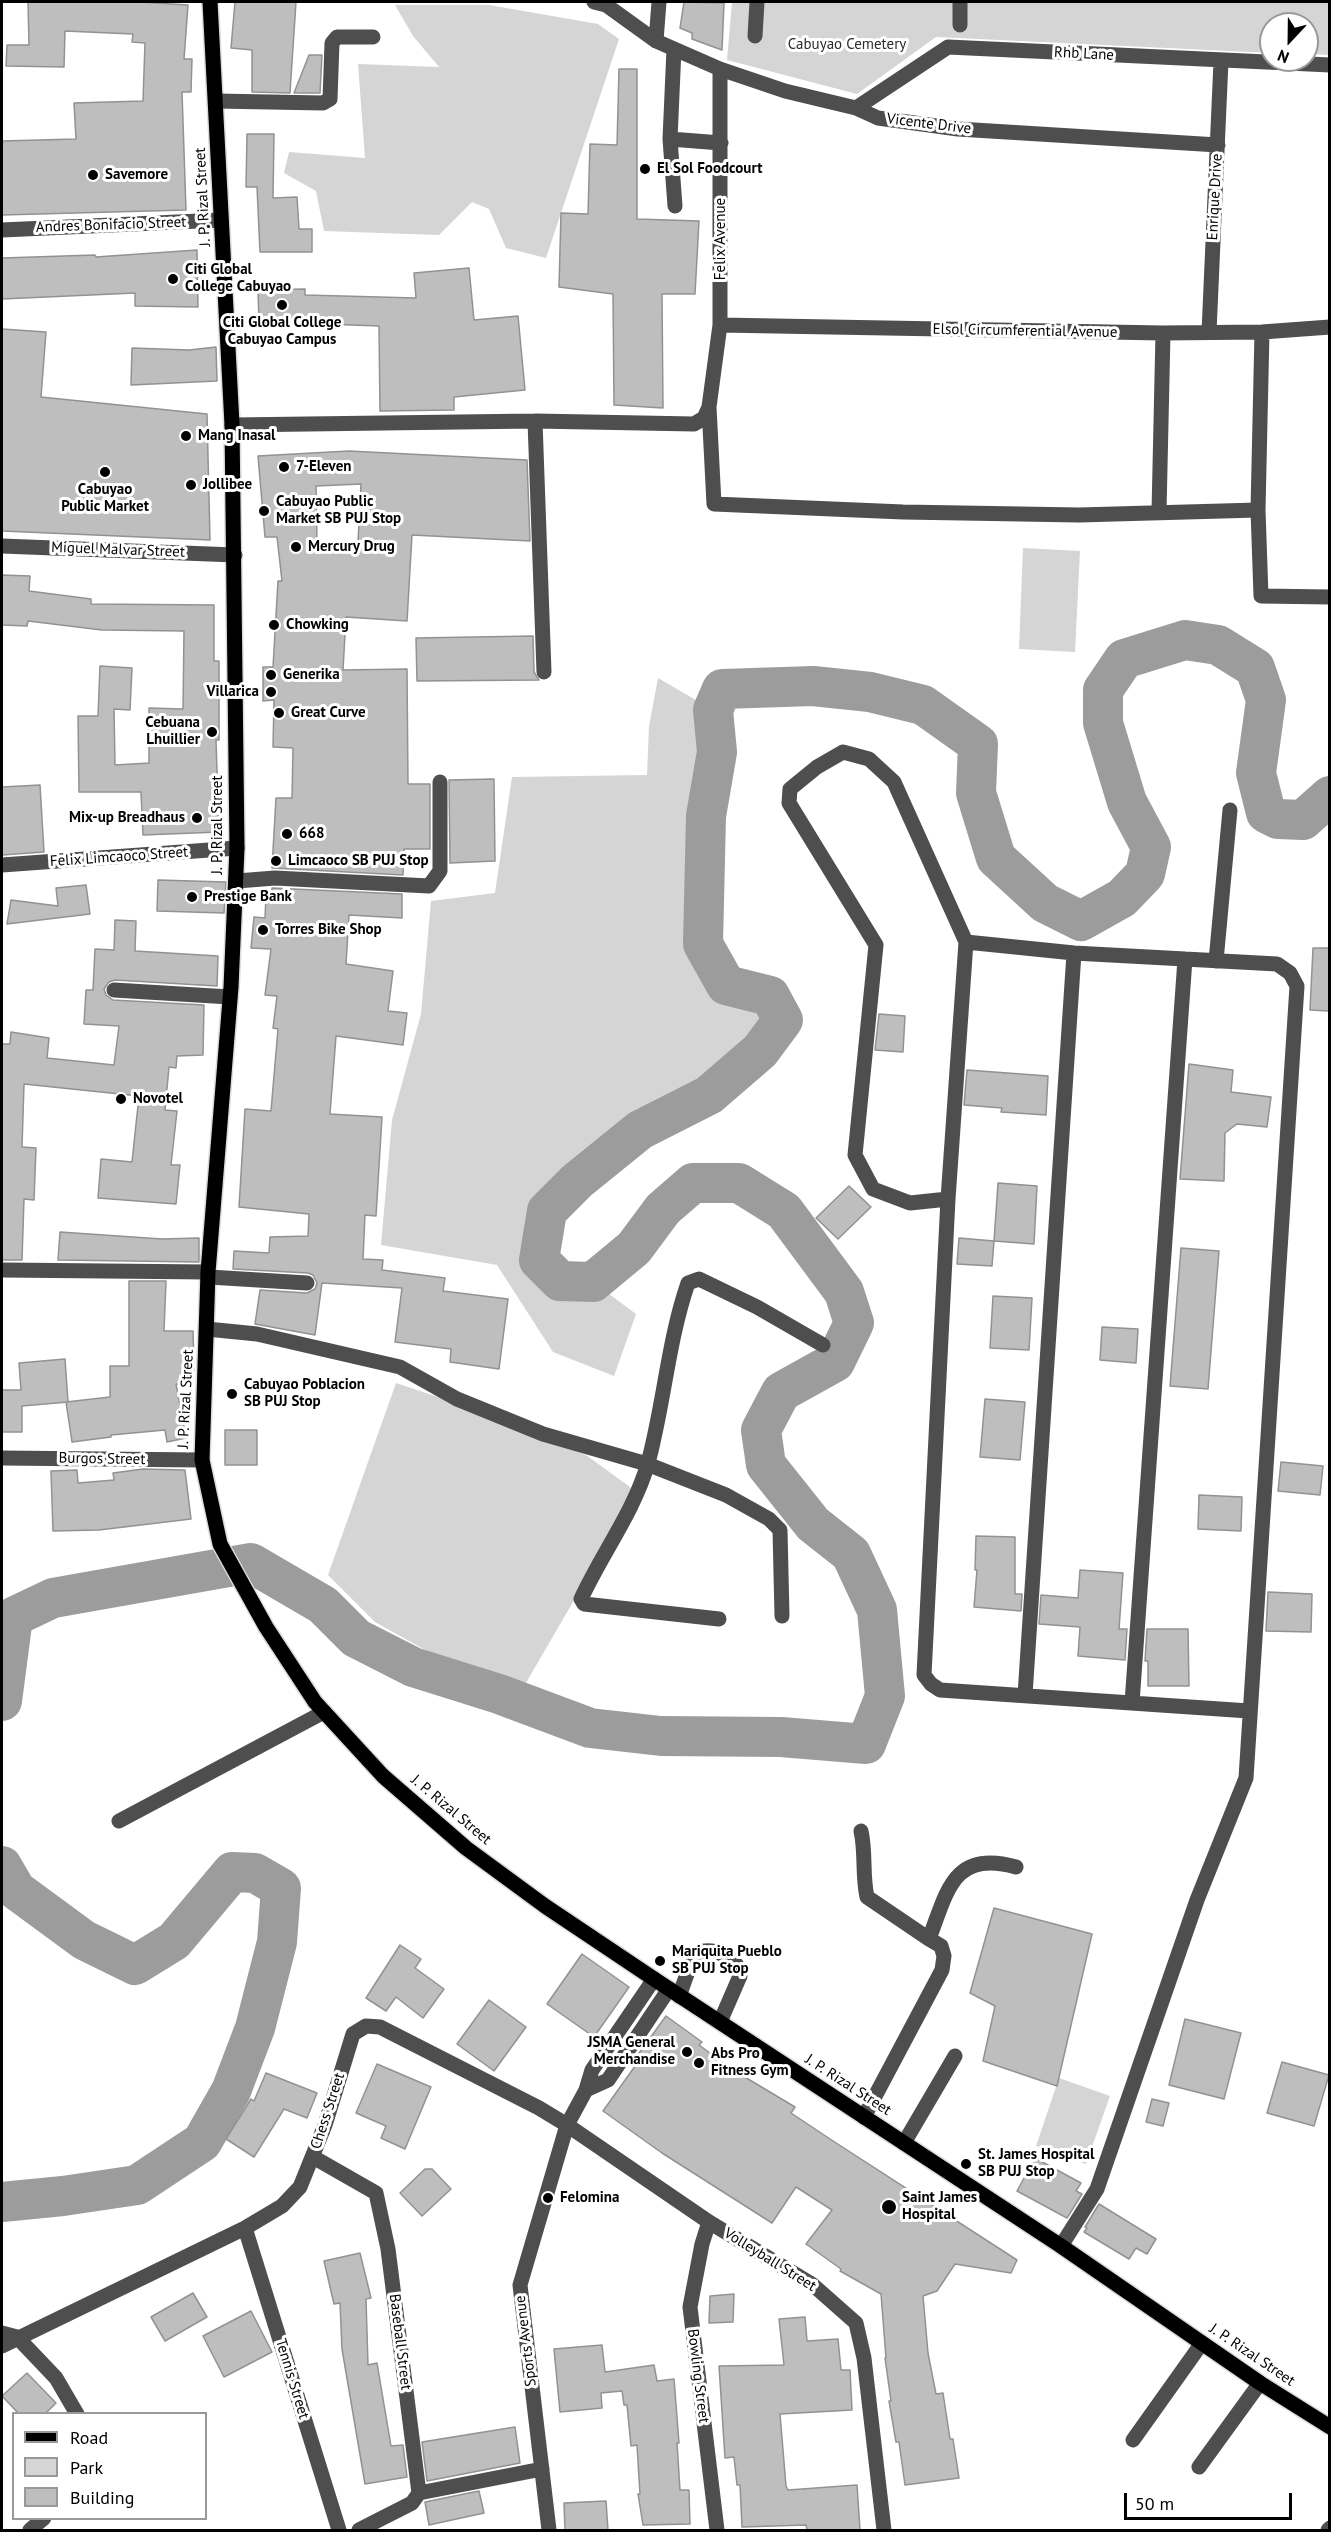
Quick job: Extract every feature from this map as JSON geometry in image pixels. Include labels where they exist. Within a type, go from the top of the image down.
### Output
[{"type":"main road","name":"J. P. Rizal Street","points":[[210,2],[232,425],[237,849],[230,997],[208,1275],[202,1460],[220,1544],[266,1627],[315,1702],[383,1776],[466,1848],[545,1906],[1061,2246],[1260,2383],[1329,2427]]},
{"type":"street","name":"Vicente Drive","points":[[594,2],[606,5],[656,41],[720,69],[784,91],[856,108],[878,118],[958,129],[1218,145]]},
{"type":"street","points":[[656,41],[659,2]]},
{"type":"street","points":[[755,36],[757,2]]},
{"type":"street","points":[[960,2],[960,25]]},
{"type":"street","points":[[216,101],[323,103],[330,99],[332,86],[332,43],[338,37],[373,37]]},
{"type":"street","name":"Rhb Lane","points":[[856,108],[948,47],[1329,65]]},
{"type":"street","points":[[674,49],[670,139],[675,206]]},
{"type":"street","name":"Enrique Drive","points":[[1209,332],[1221,61]]},
{"type":"street","name":"Felix Avenue","points":[[720,69],[720,325],[709,407],[714,504],[903,512],[1067,515],[1159,512]]},
{"type":"street","points":[[670,139],[721,143]]},
{"type":"street","name":"Andres Bonifacio Street","points":[[2,230],[221,220]]},
{"type":"street","name":"Elsol Circumferential Avenue","points":[[720,325],[1163,333],[1262,332],[1329,327]]},
{"type":"street","points":[[1262,332],[1258,510],[1261,596],[1329,597]]},
{"type":"street","points":[[1163,333],[1159,512],[1258,510]]},
{"type":"street","points":[[232,425],[535,421],[694,424],[704,418],[709,407]]},
{"type":"street","points":[[535,421],[544,672]]},
{"type":"street","name":"Miguel Malvar Street","points":[[2,546],[235,555]]},
{"type":"street","points":[[948,1199],[910,1203],[873,1188],[855,1155],[876,945],[789,803],[790,789],[817,766],[843,752],[869,759],[894,782],[966,942],[948,1199],[924,1675],[940,1690],[1248,1711]]},
{"type":"street","points":[[237,881],[276,878],[429,886],[440,871],[440,782]]},
{"type":"street","points":[[1216,961],[1230,810]]},
{"type":"street","name":"Felix Limcaoco Street","points":[[2,865],[237,849]]},
{"type":"street","points":[[966,942],[1074,953],[1277,964],[1290,972],[1297,986],[1248,1711],[1246,1779],[1197,1900],[1097,2189],[1061,2246]]},
{"type":"street","points":[[1025,1695],[1074,953]]},
{"type":"street","points":[[1132,1703],[1185,959]]},
{"type":"street","points":[[114,990],[230,997]]},
{"type":"street","points":[[2,1270],[208,1275],[307,1283]]},
{"type":"street","points":[[719,1619],[584,1604],[581,1599],[630,1507],[647,1464],[669,1357],[688,1283],[699,1280],[757,1307],[823,1345]]},
{"type":"street","points":[[207,1329],[257,1334],[400,1367],[457,1399],[543,1434],[647,1464],[726,1495],[770,1519],[780,1530],[782,1616]]},
{"type":"street","name":"Burgos Street","points":[[2,1458],[202,1460]]},
{"type":"street","points":[[119,1821],[324,1712]]},
{"type":"street","points":[[861,1831],[867,1897],[941,1946],[944,1956],[942,1970],[864,2117]]},
{"type":"street","points":[[929,1939],[947,1890],[955,1877],[968,1866],[981,1863],[1003,1863],[1016,1867]]},
{"type":"street","points":[[586,2090],[608,2080],[674,1992],[696,1955],[704,1950],[713,1950],[738,1963],[741,1969],[740,1977],[720,2022]]},
{"type":"street","name":"Sports Avenue","points":[[549,2530],[520,2285],[567,2125],[586,2090],[592,2070],[654,1979]]},
{"type":"street","name":"Chess Street","points":[[2,2346],[9,2335],[90,2302],[245,2228],[282,2206],[300,2187],[313,2157],[353,2034],[366,2026],[380,2027],[539,2108],[567,2125]]},
{"type":"street","points":[[904,2143],[955,2056]]},
{"type":"street","name":"Volleyball Street","points":[[567,2125],[709,2222],[813,2285],[856,2323],[864,2358],[884,2530]]},
{"type":"street","name":"Baseball Street","points":[[313,2157],[376,2193],[388,2249],[419,2493]]},
{"type":"street","name":"Bowling Street","points":[[709,2222],[702,2244],[690,2307],[717,2530]]},
{"type":"street","name":"Tennis Street","points":[[245,2228],[339,2530]]},
{"type":"street","points":[[9,2335],[56,2378],[76,2412]]},
{"type":"street","points":[[1133,2440],[1202,2343]]},
{"type":"street","points":[[1199,2467],[1260,2383]]},
{"type":"street","points":[[359,2530],[412,2503],[419,2493],[542,2469]]},
{"type":"street","points":[[30,2530],[42,2520]]},
{"type":"green space","name":"Cabuyao Cemetery","points":[[732,2],[1329,2],[1329,55],[1319,55],[1319,12],[1259,12],[1259,52],[936,37],[857,94],[727,60]]},
{"type":"green space","points":[[395,5],[489,5],[598,24],[619,39],[546,258],[506,248],[489,209],[472,202],[439,235],[324,231],[316,191],[284,173],[289,152],[365,158],[358,64],[439,67],[413,36]]},
{"type":"green space","points":[[1023,548],[1080,551],[1075,652],[1019,649]]},
{"type":"green space","points":[[658,678],[713,710],[717,752],[706,816],[703,944],[726,985],[770,996],[783,1020],[760,1051],[709,1095],[640,1130],[577,1181],[547,1210],[539,1260],[560,1281],[593,1282],[636,1314],[614,1376],[553,1352],[497,1265],[381,1245],[392,1120],[421,1014],[431,901],[495,893],[512,777],[647,775],[649,726]]},
{"type":"green space","points":[[396,1383],[456,1403],[586,1455],[630,1487],[634,1497],[523,1688],[452,1665],[375,1622],[328,1575]]},
{"type":"green space","points":[[1059,2078],[1110,2096],[1086,2164],[1036,2146]]},
{"type":"building","points":[[28,2],[140,2],[188,5],[184,59],[192,59],[191,92],[182,92],[186,210],[2,215],[2,141],[76,139],[74,103],[143,101],[145,43],[132,42],[133,34],[65,31],[64,67],[6,66],[7,45],[29,45]]},
{"type":"building","points":[[235,2],[296,2],[290,93],[252,92],[252,50],[231,48]]},
{"type":"building","points":[[684,2],[724,3],[722,50],[692,39],[692,33],[680,28]]},
{"type":"building","points":[[309,55],[322,55],[320,93],[294,93]]},
{"type":"building","points":[[619,69],[637,69],[637,219],[699,221],[695,294],[662,294],[663,408],[614,405],[613,294],[559,287],[561,213],[588,214],[590,144],[617,145]]},
{"type":"building","points":[[247,134],[274,134],[273,198],[297,197],[299,229],[312,229],[312,252],[260,252],[257,187],[246,187]]},
{"type":"building","points":[[197,250],[198,307],[135,306],[135,293],[2,299],[2,258],[95,255],[96,257]]},
{"type":"building","points":[[469,268],[474,320],[518,316],[525,390],[454,397],[454,410],[380,411],[379,326],[324,324],[324,320],[259,323],[258,290],[305,289],[305,295],[416,298],[414,273]]},
{"type":"building","name":"Cabuyao Public Market","points":[[2,329],[46,332],[41,397],[207,414],[210,540],[2,531]]},
{"type":"building","points":[[216,347],[217,381],[131,385],[132,348],[189,350]]},
{"type":"building","points":[[349,451],[527,460],[530,541],[412,535],[407,621],[346,617],[343,670],[407,669],[408,784],[430,784],[430,849],[404,849],[403,875],[272,868],[276,798],[292,798],[293,748],[273,747],[274,700],[263,701],[263,667],[273,667],[278,581],[282,581],[277,537],[265,537],[258,456]],"holes":[[[361,484],[358,542],[317,542],[316,486]]]},
{"type":"building","points":[[2,575],[30,576],[29,591],[91,599],[91,604],[214,605],[214,661],[219,661],[219,740],[216,740],[219,832],[143,835],[141,792],[79,792],[78,716],[98,716],[100,666],[132,668],[130,710],[114,709],[115,765],[149,763],[149,708],[183,709],[184,631],[102,630],[28,621],[27,626],[2,625]]},
{"type":"building","points":[[533,636],[534,672],[539,680],[417,681],[416,638]]},
{"type":"building","points":[[494,779],[495,861],[450,863],[449,780]]},
{"type":"building","points":[[40,785],[44,852],[2,855],[2,787]]},
{"type":"building","name":"Prestige Bank","points":[[158,880],[226,882],[224,913],[157,911]]},
{"type":"building","points":[[86,885],[90,914],[7,924],[11,900],[58,906],[56,888]]},
{"type":"building","points":[[272,888],[402,894],[402,918],[349,915],[346,964],[393,971],[388,1011],[407,1013],[403,1045],[336,1036],[330,1114],[382,1117],[376,1216],[365,1215],[363,1259],[383,1260],[382,1270],[445,1278],[443,1291],[508,1299],[499,1369],[450,1362],[451,1349],[395,1342],[402,1288],[322,1283],[315,1335],[255,1324],[260,1290],[307,1293],[315,1289],[317,1283],[313,1275],[308,1273],[233,1269],[234,1251],[269,1253],[270,1237],[308,1236],[309,1214],[239,1207],[245,1109],[271,1111],[278,1029],[273,1028],[277,996],[265,995],[271,949],[251,948],[254,917],[265,918],[266,895],[272,895]]},
{"type":"building","points":[[115,920],[136,921],[135,951],[218,956],[217,986],[115,980],[109,982],[104,989],[106,995],[113,1000],[204,1005],[203,1055],[177,1056],[176,1068],[169,1067],[165,1110],[177,1111],[171,1165],[180,1165],[176,1204],[98,1198],[101,1159],[132,1162],[139,1096],[24,1084],[22,1147],[36,1148],[34,1200],[24,1199],[22,1260],[2,1260],[2,1044],[10,1044],[11,1032],[49,1038],[47,1058],[114,1065],[119,1026],[84,1024],[86,990],[93,990],[95,949],[114,950]]},
{"type":"building","points":[[1313,948],[1329,948],[1329,1011],[1310,1010]]},
{"type":"building","points":[[879,1014],[905,1016],[903,1052],[875,1050]]},
{"type":"building","points":[[1189,1064],[1233,1070],[1231,1092],[1271,1097],[1267,1127],[1237,1124],[1225,1133],[1224,1181],[1180,1179]]},
{"type":"building","points":[[967,1070],[1048,1076],[1046,1115],[1001,1112],[1002,1108],[964,1105]]},
{"type":"building","points":[[998,1183],[1037,1186],[1034,1244],[994,1241]]},
{"type":"building","points":[[849,1186],[871,1207],[838,1239],[816,1218]]},
{"type":"building","points":[[60,1232],[162,1239],[199,1238],[199,1262],[58,1260]]},
{"type":"building","points":[[959,1238],[994,1241],[992,1266],[957,1264]]},
{"type":"building","points":[[1181,1248],[1219,1251],[1208,1389],[1170,1386]]},
{"type":"building","points":[[129,1281],[166,1281],[164,1331],[193,1331],[192,1386],[176,1384],[186,1438],[167,1442],[165,1430],[111,1435],[111,1437],[72,1442],[66,1402],[110,1397],[110,1366],[129,1366]]},
{"type":"building","points":[[993,1296],[1032,1298],[1029,1350],[990,1348]]},
{"type":"building","points":[[1102,1327],[1138,1329],[1136,1363],[1100,1360]]},
{"type":"building","points":[[65,1359],[68,1402],[22,1406],[22,1432],[2,1432],[2,1390],[21,1390],[19,1363]]},
{"type":"building","points":[[985,1399],[1025,1402],[1020,1460],[980,1457]]},
{"type":"building","points":[[225,1430],[257,1430],[257,1465],[225,1465]]},
{"type":"building","points":[[1281,1462],[1323,1466],[1320,1495],[1278,1491]]},
{"type":"building","points":[[143,1469],[185,1470],[191,1519],[99,1530],[53,1531],[51,1471],[77,1470],[78,1483],[114,1480],[113,1473]]},
{"type":"building","points":[[1199,1495],[1242,1497],[1241,1531],[1198,1529]]},
{"type":"building","points":[[976,1536],[1015,1537],[1015,1594],[1022,1594],[1021,1611],[974,1607],[977,1570],[975,1570]]},
{"type":"building","points":[[1080,1570],[1123,1573],[1119,1629],[1127,1629],[1125,1660],[1078,1656],[1080,1627],[1039,1624],[1041,1595],[1078,1598]]},
{"type":"building","points":[[1268,1592],[1312,1594],[1311,1632],[1266,1631]]},
{"type":"building","points":[[1147,1629],[1188,1629],[1189,1686],[1148,1686],[1148,1661],[1145,1661]]},
{"type":"building","points":[[994,1908],[1092,1934],[1057,2086],[983,2061],[995,2006],[970,1993]]},
{"type":"building","points":[[400,1945],[421,1959],[415,1968],[444,1989],[423,2018],[396,1997],[386,2011],[366,1998]]},
{"type":"building","points":[[582,1954],[629,1987],[594,2037],[547,2004]]},
{"type":"building","points":[[489,2000],[526,2027],[494,2071],[457,2044]]},
{"type":"building","points":[[666,2016],[702,2042],[699,2045],[733,2070],[795,2107],[791,2113],[1017,2260],[1011,2273],[955,2264],[937,2291],[923,2296],[928,2353],[936,2394],[943,2393],[959,2478],[905,2485],[899,2442],[896,2442],[889,2401],[891,2401],[885,2358],[881,2294],[840,2271],[841,2269],[806,2244],[832,2210],[796,2187],[772,2223],[662,2153],[603,2111],[638,2062],[634,2060]]},
{"type":"building","points":[[1185,2019],[1241,2033],[1224,2099],[1169,2085]]},
{"type":"building","points":[[1282,2062],[1329,2075],[1314,2126],[1267,2113]]},
{"type":"building","points":[[377,2064],[431,2087],[405,2149],[381,2138],[386,2126],[356,2113]]},
{"type":"building","points":[[266,2073],[317,2093],[307,2118],[284,2109],[254,2157],[226,2139],[251,2099],[254,2101]]},
{"type":"building","points":[[1152,2099],[1169,2103],[1163,2126],[1146,2122]]},
{"type":"building","points":[[1035,2158],[1081,2183],[1076,2191],[1082,2194],[1067,2218],[1017,2191]]},
{"type":"building","points":[[425,2169],[432,2169],[451,2189],[422,2216],[400,2193]]},
{"type":"building","points":[[1099,2204],[1156,2239],[1147,2254],[1136,2248],[1129,2259],[1084,2232]]},
{"type":"building","points":[[360,2253],[371,2298],[366,2299],[368,2365],[377,2363],[391,2446],[403,2445],[407,2477],[365,2484],[342,2349],[340,2303],[334,2304],[324,2261]]},
{"type":"building","points":[[193,2293],[207,2317],[165,2341],[151,2317]]},
{"type":"building","points":[[734,2294],[733,2322],[709,2323],[710,2296]]},
{"type":"building","points":[[251,2311],[272,2352],[224,2377],[203,2336]]},
{"type":"building","points":[[805,2317],[807,2341],[838,2339],[841,2370],[850,2370],[852,2410],[780,2414],[786,2486],[788,2490],[857,2485],[860,2530],[807,2530],[806,2525],[742,2527],[740,2485],[737,2485],[734,2457],[725,2458],[719,2366],[784,2365],[779,2319]]},
{"type":"building","points":[[602,2345],[605,2372],[654,2365],[657,2381],[674,2379],[680,2490],[689,2490],[690,2524],[643,2525],[638,2494],[640,2494],[637,2445],[631,2446],[627,2405],[624,2405],[622,2391],[601,2393],[602,2408],[560,2412],[554,2349]]},
{"type":"building","points":[[27,2373],[56,2403],[47,2412],[17,2412],[2,2396]]},
{"type":"building","points":[[515,2427],[520,2463],[427,2481],[422,2442]]},
{"type":"building","points":[[479,2491],[484,2513],[429,2525],[425,2502]]},
{"type":"building","points":[[606,2501],[608,2530],[565,2530],[564,2503]]},
{"type":"waterway","points":[[2,1701],[13,1617],[53,1598],[251,1563],[323,1605],[356,1638],[413,1667],[499,1694],[590,1728],[661,1736],[781,1737],[866,1744],[885,1696],[877,1610],[851,1554],[813,1524],[766,1465],[761,1430],[781,1392],[835,1362],[854,1323],[844,1292],[784,1211],[739,1183],[693,1183],[663,1209],[634,1248],[593,1282],[560,1281],[539,1260],[547,1211],[577,1181],[640,1130],[709,1095],[760,1051],[783,1020],[770,996],[726,985],[703,944],[706,816],[717,752],[713,710],[722,689],[813,686],[870,692],[923,705],[978,744],[976,793],[996,858],[1045,903],[1081,921],[1122,898],[1145,874],[1151,847],[1127,802],[1103,723],[1103,690],[1124,659],[1185,640],[1218,645],[1255,668],[1266,700],[1256,773],[1266,813],[1278,819],[1303,820],[1330,796]]},
{"type":"waterway","points":[[2,1866],[16,1890],[84,1940],[135,1965],[174,1941],[232,1872],[255,1873],[281,1888],[277,1942],[255,2028],[231,2091],[202,2142],[137,2185],[2,2202]]},
{"type":"place","name":"El Sol Foodcourt","points":[[645,169]]},
{"type":"place","name":"Savemore","points":[[93,175]]},
{"type":"place","name":"Citi Global College Cabuyao","points":[[173,279]]},
{"type":"place","name":"Citi Global College Cabuyao Campus","points":[[282,305]]},
{"type":"place","name":"Mang Inasal","points":[[186,436]]},
{"type":"place","name":"7-Eleven","points":[[284,467]]},
{"type":"place","name":"Cabuyao Public Market","points":[[105,472]]},
{"type":"place","name":"Jollibee","points":[[191,485]]},
{"type":"place","name":"Cabuyao Public Market SB PUJ Stop","points":[[264,511]]},
{"type":"place","name":"Mercury Drug","points":[[296,547]]},
{"type":"place","name":"Chowking","points":[[274,625]]},
{"type":"place","name":"Generika","points":[[271,675]]},
{"type":"place","name":"Villarica","points":[[271,692]]},
{"type":"place","name":"Great Curve","points":[[279,713]]},
{"type":"place","name":"Cebuana Lhuillier","points":[[212,732]]},
{"type":"place","name":"Mix-up Breadhaus","points":[[197,818]]},
{"type":"place","name":"668","points":[[287,834]]},
{"type":"place","name":"Limcaoco SB PUJ Stop","points":[[276,861]]},
{"type":"place","name":"Prestige Bank","points":[[192,897]]},
{"type":"place","name":"Torres Bike Shop","points":[[263,930]]},
{"type":"place","name":"Novotel","points":[[121,1099]]},
{"type":"place","name":"Cabuyao Poblacion SB PUJ Stop","points":[[232,1394]]},
{"type":"place","name":"Mariquita Pueblo SB PUJ Stop","points":[[660,1961]]},
{"type":"place","name":"JSMA General Merchandise","points":[[687,2052]]},
{"type":"place","name":"Abs Pro Fitness Gym","points":[[699,2063]]},
{"type":"place","name":"St. James Hospital SB PUJ Stop","points":[[966,2164]]},
{"type":"place","name":"Felomina","points":[[548,2198]]},
{"type":"place","name":"Saint James Hospital","points":[[889,2207]]}]
